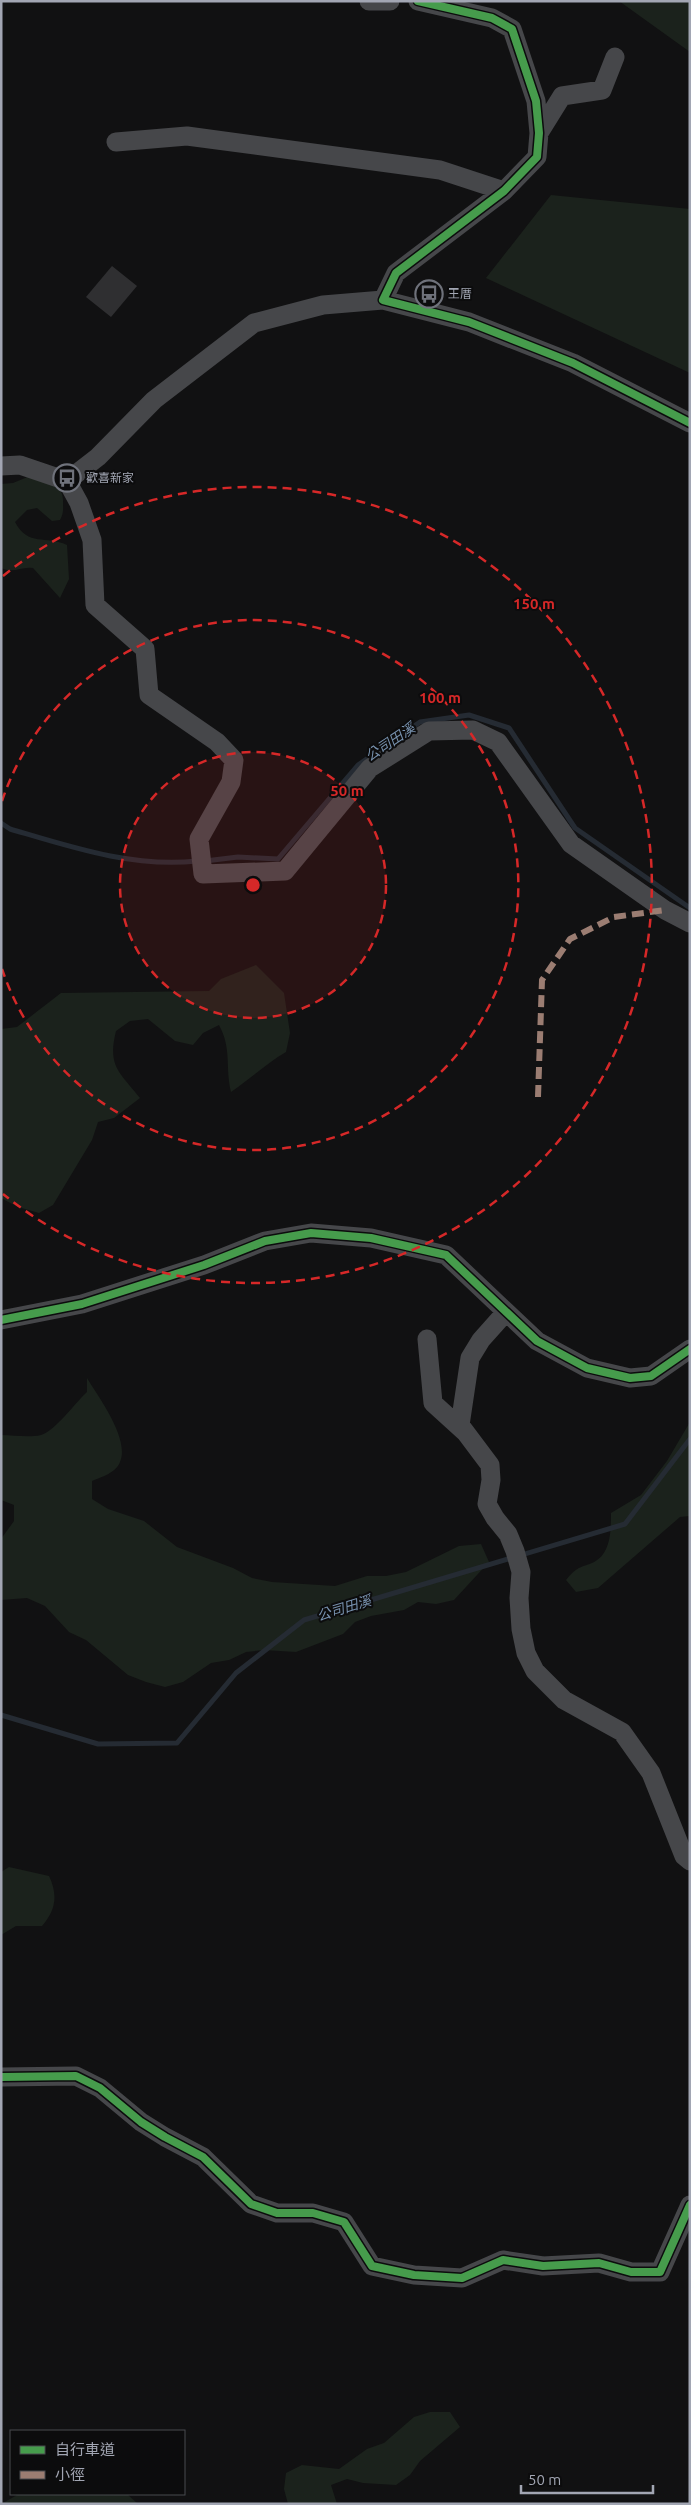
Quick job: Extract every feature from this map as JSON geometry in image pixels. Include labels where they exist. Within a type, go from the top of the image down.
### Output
[{"type":"street","points":[[369,1],[390,1]]},
{"type":"street","points":[[383,300],[396,273],[504,191],[537,156],[536,101],[512,29],[492,18],[418,1]]},
{"type":"street","points":[[538,133],[562,96],[602,90],[615,57]]},
{"type":"street","points":[[116,142],[187,136],[440,170],[504,191]]},
{"type":"street","points":[[67,481],[98,457],[154,400],[254,322],[323,305],[383,300],[468,322],[573,363],[690,423]]},
{"type":"street","points":[[1,466],[20,465],[67,481],[79,504],[92,540],[95,605],[145,648],[149,695],[217,742],[234,760],[231,782],[199,840],[203,874],[285,871],[370,768],[429,730],[473,730],[498,742],[571,844],[665,910],[690,923]]},
{"type":"street","points":[[1,1320],[82,1304],[204,1265],[265,1241],[311,1233],[371,1238],[446,1255],[505,1313],[537,1341],[587,1368],[630,1378],[651,1376],[690,1349]]},
{"type":"street","points":[[505,1313],[480,1340],[470,1358],[460,1425],[490,1465],[492,1480],[487,1504],[508,1534],[515,1551],[521,1572],[519,1598],[521,1629],[526,1653],[535,1671],[564,1700],[622,1732],[650,1773],[684,1856],[690,1861]]},
{"type":"street","points":[[427,1339],[433,1403],[468,1436]]},
{"type":"street","points":[[1,2077],[76,2076],[100,2088],[141,2122],[203,2157],[252,2204],[277,2213],[314,2213],[344,2222],[372,2266],[414,2275],[462,2278],[503,2260],[542,2266],[600,2263],[631,2272],[660,2272],[690,2206]]},
{"type":"shaded area","points":[[619,1],[690,1],[690,52]]},
{"type":"shaded area","points":[[551,195],[690,209],[690,373],[486,278]]},
{"type":"shaded area","points":[[30,476],[52,483],[62,494],[63,511],[60,520],[52,521],[37,508],[27,510],[15,522],[20,530],[32,538],[67,545],[69,579],[60,598],[33,568],[6,570],[1,568],[1,484],[13,483]]},
{"type":"shaded area","points":[[256,965],[284,993],[290,1033],[286,1052],[231,1092],[226,1042],[219,1025],[203,1033],[193,1045],[175,1041],[148,1019],[130,1021],[116,1031],[113,1053],[114,1061],[121,1075],[140,1098],[114,1118],[98,1122],[92,1140],[53,1205],[39,1213],[18,1207],[1,1198],[1,1029],[17,1027],[61,993],[209,991],[221,979]]},
{"type":"shaded area","points":[[87,1378],[112,1419],[121,1442],[122,1453],[120,1462],[115,1469],[92,1481],[92,1499],[108,1509],[144,1521],[177,1547],[233,1568],[252,1578],[272,1582],[335,1586],[367,1576],[386,1576],[406,1572],[459,1546],[481,1544],[489,1562],[454,1600],[436,1604],[418,1602],[404,1610],[371,1616],[355,1622],[343,1634],[296,1652],[264,1650],[246,1652],[229,1660],[211,1663],[183,1682],[165,1687],[128,1675],[86,1640],[69,1632],[45,1606],[27,1598],[1,1600],[1,1539],[14,1521],[14,1505],[1,1500],[1,1435],[31,1436],[47,1432],[59,1423],[87,1392]]},
{"type":"shaded area","points":[[690,1422],[690,1516],[680,1517],[598,1588],[576,1592],[566,1580],[577,1569],[592,1563],[603,1554],[609,1542],[611,1513],[641,1495],[667,1461]]},
{"type":"shaded area","points":[[9,1867],[49,1876],[54,1890],[54,1902],[47,1920],[42,1926],[16,1926],[1,1935],[1,1872]]},
{"type":"shaded area","points":[[430,2412],[450,2412],[460,2427],[420,2461],[410,2475],[396,2485],[363,2483],[347,2479],[331,2485],[337,2504],[288,2504],[284,2489],[286,2473],[302,2465],[339,2469],[367,2449],[384,2443],[414,2417]]},
{"type":"shaded area","points":[[17,2495],[128,2495],[138,2504],[1,2504]]},
{"type":"building","points":[[112,266],[137,286],[111,317],[86,297]]},
{"type":"waterway","name":"公司田溪","points":[[205,861],[238,857],[278,859],[358,765],[420,722],[469,715],[509,728],[575,828],[690,908]]},
{"type":"waterway","name":"公司田溪","points":[[1,823],[10,829],[56,843],[126,859],[173,862],[197,861]]},
{"type":"waterway","name":"公司田溪","points":[[1,1715],[98,1744],[177,1743],[236,1673],[304,1620],[625,1524],[690,1439]]},
{"type":"marked path","points":[[538,1097],[542,980],[570,939],[614,917],[665,910]]},
{"type":"cycle path","points":[[418,1],[492,18],[512,29],[536,101],[539,133],[537,157],[504,191],[396,273],[383,300],[469,322],[573,363],[690,423]]},
{"type":"cycle path","points":[[1,1320],[82,1304],[204,1265],[265,1241],[311,1233],[371,1238],[446,1255],[537,1341],[587,1368],[630,1378],[651,1376],[690,1349]]},
{"type":"cycle path","points":[[1,2077],[76,2076],[100,2088],[141,2122],[203,2157],[251,2204],[277,2213],[313,2213],[344,2222],[372,2266],[414,2275],[462,2278],[503,2260],[543,2266],[599,2263],[631,2272],[660,2272],[690,2205]]},
{"type":"place","name":"王厝","points":[[429,294]]},
{"type":"place","name":"歡喜新家","points":[[67,478]]}]
